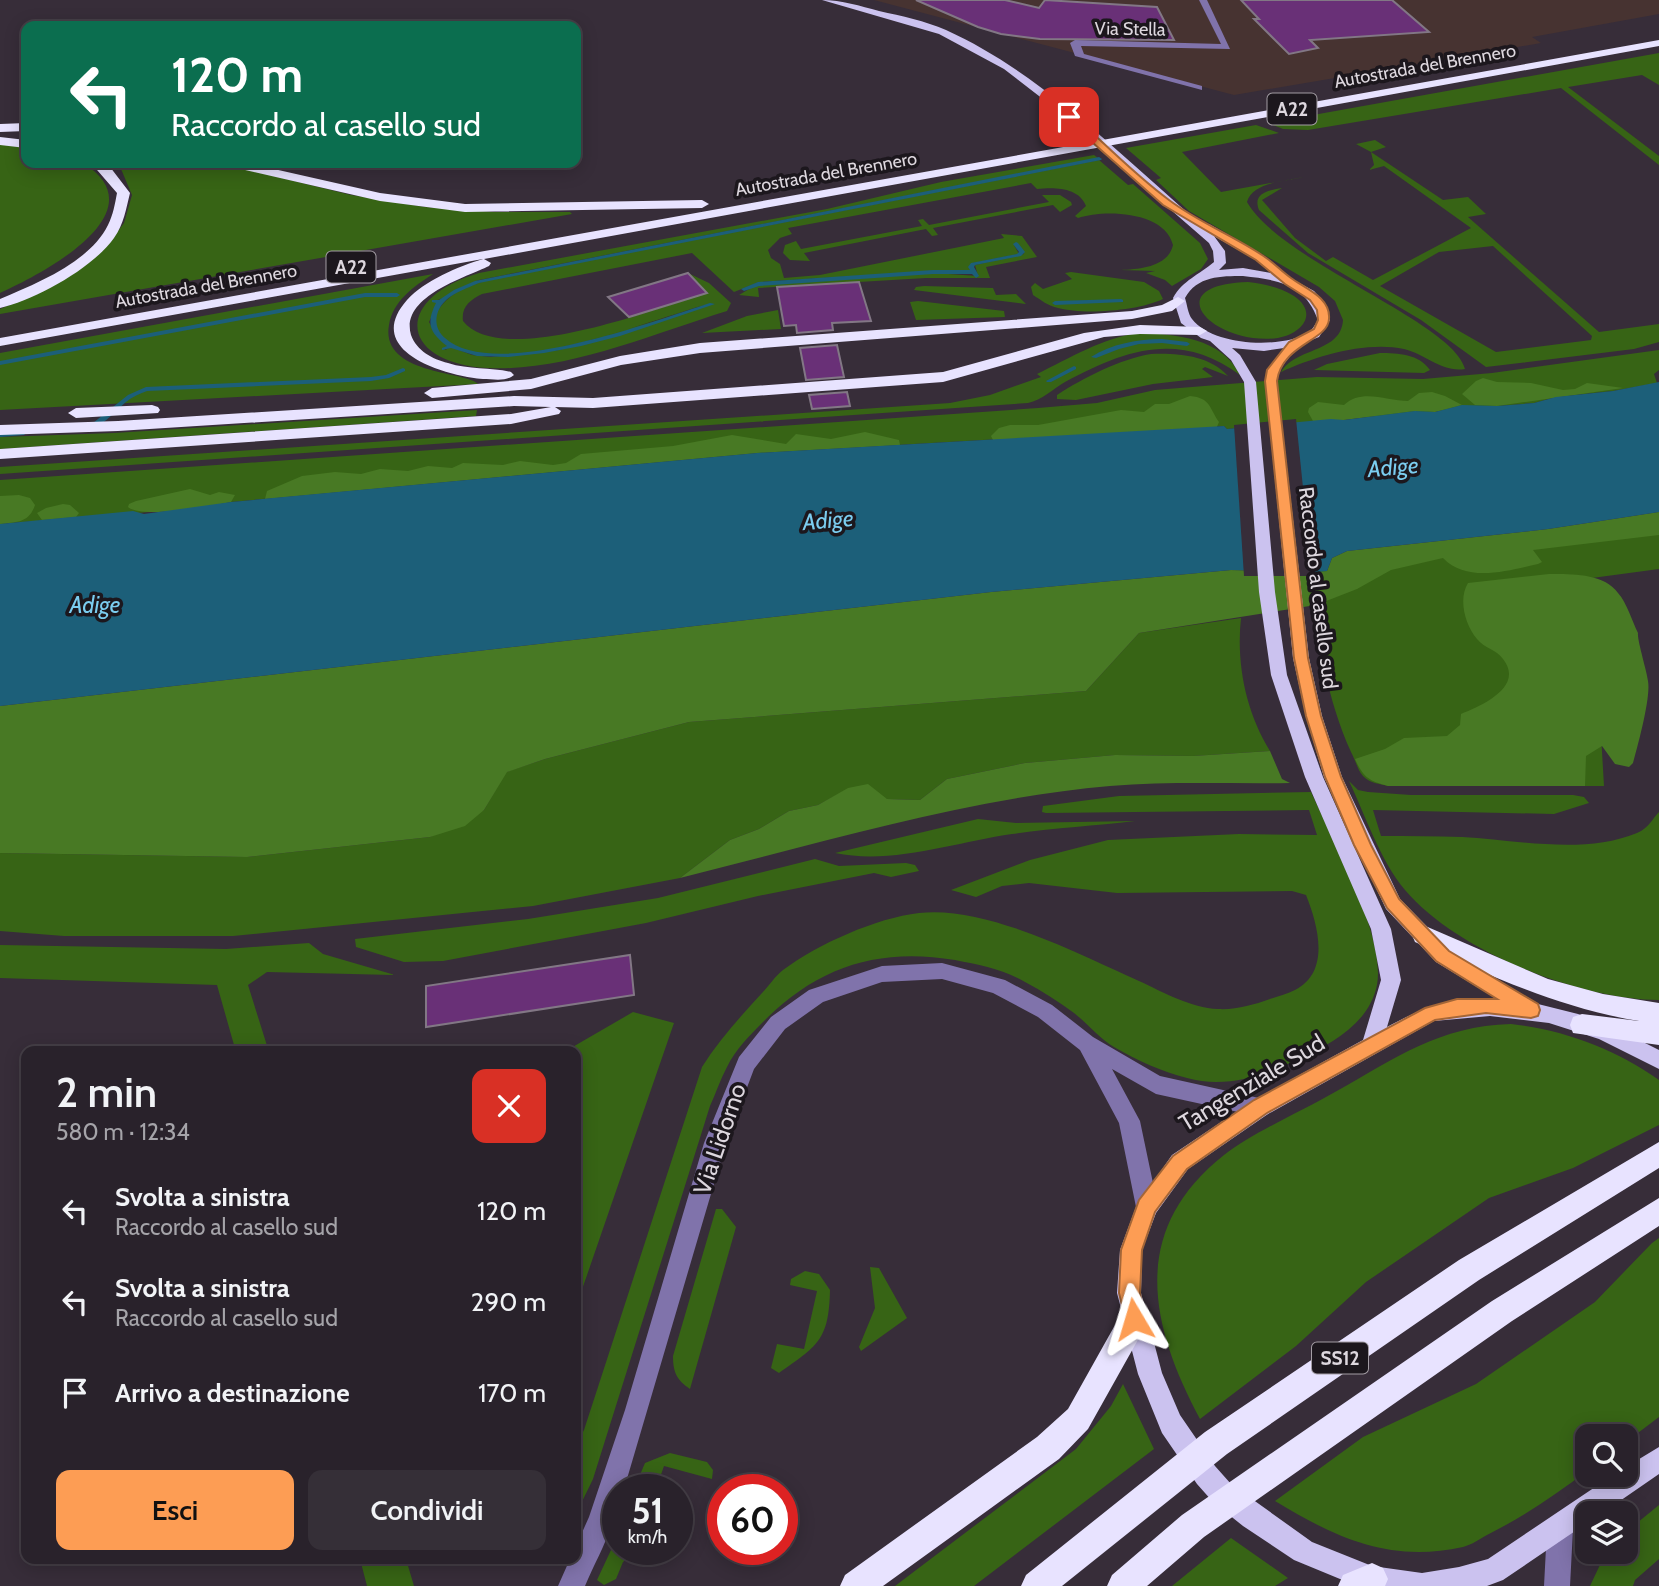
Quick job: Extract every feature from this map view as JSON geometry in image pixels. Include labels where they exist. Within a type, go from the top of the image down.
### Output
[{"type":"highway","name":"Autostrada del Brennero","points":[[0,329],[1659,33]]},
{"type":"highway","name":"Autostrada del Brennero","points":[[0,342],[1659,43]]},
{"type":"highway","points":[[0,128],[21,127]]},
{"type":"highway","points":[[0,141],[21,143]]},
{"type":"highway","points":[[0,304],[55,278],[97,247],[115,227],[124,193],[105,168]]},
{"type":"highway","points":[[254,168],[380,197],[465,208],[702,204]]},
{"type":"highway","points":[[502,253],[434,286],[411,304],[402,325],[403,337],[411,348],[443,367],[476,374],[533,374],[592,367],[700,348],[1132,315],[1167,308],[1178,302]]},
{"type":"highway","points":[[0,416],[122,418],[514,401],[593,403],[943,377],[968,373],[1104,333],[1150,328],[1207,334]]},
{"type":"highway","points":[[0,430],[531,384],[592,367]]},
{"type":"highway","points":[[0,454],[511,419],[593,403]]},
{"type":"highway","points":[[1423,935],[1510,976],[1611,1007],[1659,1013]]},
{"type":"highway","points":[[1582,1025],[1659,1034]]},
{"type":"highway","name":"SS12","points":[[1037,1586],[1216,1443],[1469,1270],[1659,1154]]},
{"type":"highway","name":"SS12","points":[[1123,1586],[1193,1526],[1502,1311],[1659,1211]]},
{"type":"highway","points":[[856,1586],[1048,1448],[1077,1419],[1094,1394],[1134,1319]]},
{"type":"main road","name":"Raccordo al casello sud","points":[[827,0],[907,20],[942,32],[1007,67],[1051,101],[1166,203],[1205,233],[1219,251],[1220,263],[1205,276],[1185,287],[1178,302],[1183,317],[1236,358],[1250,382],[1272,640],[1284,693],[1323,777],[1381,929],[1391,980],[1372,1044]]},
{"type":"main road","name":"Raccordo al casello sud","points":[[1166,203],[1260,258],[1288,282],[1314,297],[1324,315],[1319,331],[1293,345],[1273,370],[1271,381],[1301,658],[1323,777],[1363,845],[1393,904],[1443,956],[1531,1010]]},
{"type":"main road","name":"Raccordo al casello sud","points":[[1205,276],[1243,272],[1288,282]]},
{"type":"main road","name":"Raccordo al casello sud","points":[[1207,334],[1258,348],[1293,345]]},
{"type":"main road","name":"Tangenziale Sud","points":[[1658,1059],[1620,1039],[1531,1010],[1486,1005],[1457,1007],[1431,1013],[1261,1107],[1180,1162],[1147,1207],[1131,1250],[1129,1293],[1150,1374],[1171,1424],[1206,1475],[1252,1517],[1303,1551],[1363,1582],[1422,1586],[1494,1571],[1560,1529],[1659,1459]]},
{"type":"street","name":"Via Stella","points":[[1199,88],[1080,56],[1075,43],[1227,47],[1203,0]]},
{"type":"street","name":"Via Lidorno","points":[[581,1563],[601,1520],[633,1423],[715,1143],[746,1064],[778,1023],[816,996],[882,974],[942,971],[998,986],[1045,1011],[1086,1043],[1156,1085],[1261,1107]]},
{"type":"street","name":"Via Lidorno","points":[[1086,1043],[1129,1121],[1139,1157],[1147,1207]]},
{"type":"street","points":[[1557,1586],[1560,1529]]},
{"type":"street","name":"Via Lidorno","points":[[570,1586],[580,1564]]},
{"type":"shaded area","points":[[874,0],[1659,0],[1659,14],[1532,37],[1541,43],[1234,95]]},
{"type":"green space","points":[[1659,53],[1659,85],[1642,75],[1568,87],[1659,156],[1659,165],[1561,88],[1308,130],[1283,129],[1268,123]]},
{"type":"green space","points":[[1256,125],[1279,133],[1182,152],[1221,192],[1277,182],[1256,190],[1247,202],[1266,224],[1294,247],[1431,332],[1454,351],[1465,369],[1442,366],[1404,349],[1374,347],[1325,356],[1281,372],[1297,358],[1335,339],[1343,320],[1335,301],[1319,287],[1189,211],[1156,180],[1161,178],[1126,148]]},
{"type":"green space","points":[[1375,140],[1386,147],[1371,152],[1356,144]]},
{"type":"green space","points":[[0,144],[21,146],[21,168],[89,168],[104,182],[109,201],[102,221],[86,240],[65,257],[0,293]]},
{"type":"green space","points":[[1371,152],[1443,200],[1468,197],[1486,214],[1468,217],[1599,332],[1659,324],[1659,342],[1634,349],[1486,367],[1421,320],[1308,253],[1259,210],[1257,204],[1263,193],[1282,188],[1262,200],[1295,238],[1326,261],[1333,257],[1373,280],[1471,228],[1384,166],[1369,170],[1374,165]],"holes":[[[1493,246],[1592,336],[1591,340],[1496,352],[1380,286],[1439,252]]]},
{"type":"green space","points":[[1094,155],[1098,158],[479,280],[433,301],[438,303],[429,322],[436,335],[448,346],[445,350],[451,347],[472,355],[491,357],[559,350],[615,333],[558,348],[499,355],[473,352],[451,344],[439,333],[434,319],[442,305],[454,294],[485,281],[1099,160],[1128,185],[1133,184],[1200,243],[1208,259],[1201,269],[1172,286],[1165,280],[1146,273],[1155,271],[1121,270],[1152,265],[1165,258],[1173,245],[1168,234],[1158,225],[1132,215],[1103,214],[1078,218],[1075,216],[1086,206],[1078,195],[1058,188],[1037,189],[1031,183],[788,228],[792,234],[780,238],[768,250],[771,258],[780,264],[784,278],[820,275],[1004,238],[1001,234],[1022,236],[1037,257],[986,267],[990,278],[926,278],[758,288],[759,297],[739,295],[756,285],[934,273],[978,276],[975,265],[1024,254],[1018,244],[1014,245],[1019,254],[973,263],[970,266],[972,271],[759,282],[734,292],[692,253],[482,294],[470,301],[463,312],[463,321],[482,334],[510,339],[580,331],[707,293],[688,273],[709,283],[731,303],[727,311],[609,350],[548,364],[488,368],[458,364],[437,355],[423,343],[418,328],[420,313],[431,298],[451,284],[479,273],[827,209],[941,182]],"holes":[[[712,304],[619,332],[696,307]]]},
{"type":"green space","points":[[240,168],[351,195],[425,207],[572,214],[0,314],[0,309],[19,301],[111,240],[124,223],[132,195],[121,169]]},
{"type":"green space","points":[[1042,195],[1060,195],[1072,205],[1060,212],[1053,205],[933,228],[938,235],[932,236],[926,229],[804,253],[810,261],[790,260],[783,253],[785,245],[796,241],[801,249],[922,226],[918,220],[923,219],[929,225],[1049,202]]},
{"type":"green space","points":[[1065,273],[1144,282],[1159,291],[1163,299],[1126,309],[1082,311],[1054,307],[1033,295],[1031,287],[1035,283],[1043,289],[1072,279]]},
{"type":"green space","points":[[433,274],[399,302],[391,316],[390,341],[397,353],[410,362],[478,384],[0,410],[0,353]]},
{"type":"green space","points":[[1248,282],[1272,286],[1294,296],[1305,309],[1304,322],[1287,336],[1254,338],[1215,325],[1204,314],[1199,303],[1204,293],[1220,286]]},
{"type":"green space","points":[[924,286],[993,288],[996,295],[1016,294],[1026,304],[914,290]]},
{"type":"green space","points":[[910,302],[1004,311],[1005,317],[916,320]]},
{"type":"green space","points":[[778,310],[781,329],[702,333],[747,316]]},
{"type":"green space","points":[[1139,333],[1196,340],[1222,353],[1240,375],[1217,361],[1195,353],[1174,349],[1152,350],[1109,361],[1028,403],[0,474],[0,467],[950,403],[990,395],[1041,377],[1037,374],[1086,349]]},
{"type":"green space","points":[[1659,350],[1659,370],[1654,374],[1657,383],[1556,397],[1534,403],[1227,429],[1224,426],[757,453],[0,524],[0,480],[1038,408],[1097,403],[1155,390],[1317,377],[1423,379],[1492,373]]},
{"type":"green space","points":[[1380,353],[1414,358],[1430,370],[1424,373],[1314,370],[1327,364]]},
{"type":"green space","points":[[1151,354],[1192,357],[1212,364],[1228,376],[1205,367],[1202,369],[1213,377],[1153,384],[1076,400],[1057,399],[1057,395],[1102,370]]},
{"type":"green space","points":[[1483,378],[1497,382],[1531,383],[1563,390],[1575,389],[1587,383],[1623,388],[1497,406],[1475,405],[1462,394]]},
{"type":"green space","points":[[1432,392],[1462,405],[1435,412],[1415,411],[1344,420],[1313,421],[1308,412],[1309,408],[1318,402],[1344,405],[1351,400],[1367,396],[1408,401],[1419,393]]},
{"type":"green space","points":[[1190,396],[1209,404],[1219,422],[1216,429],[993,440],[991,436],[999,428],[1010,425],[1038,425],[1121,410],[1144,412],[1155,404],[1169,404]]},
{"type":"green space","points":[[477,410],[476,416],[0,449],[0,437],[114,433]]},
{"type":"green space","points":[[865,432],[899,440],[900,445],[757,453],[265,499],[267,491],[302,476],[335,472],[361,474],[380,469],[408,471],[428,466],[452,468],[463,463],[503,465],[520,461],[553,465],[566,463],[581,454],[673,446],[732,435],[786,444],[796,434],[831,439]]},
{"type":"green space","points":[[190,489],[210,495],[219,492],[235,495],[231,502],[161,512],[128,507],[136,501]]},
{"type":"green space","points":[[19,495],[30,498],[35,505],[32,511],[22,520],[0,524],[0,496]]},
{"type":"green space","points":[[70,505],[79,513],[76,517],[42,520],[37,513],[46,508]]},
{"type":"green space","points":[[1659,512],[1659,569],[1592,578],[1604,786],[1388,786],[1371,782],[1363,776],[1342,731],[1329,687],[1320,641],[1316,572]]},
{"type":"green space","points":[[1659,512],[1659,535],[1533,550],[1542,562],[1538,564],[1501,572],[1475,573],[1453,566],[1443,558],[1391,570],[1357,589],[1316,605],[1139,633],[1086,691],[689,722],[545,759],[507,772],[484,810],[465,826],[430,837],[247,857],[0,853],[0,706],[991,592],[1231,570],[1327,571],[1332,558],[1347,551],[1548,529]]},
{"type":"green space","points":[[1549,574],[1596,578],[1612,586],[1629,612],[1638,633],[1648,688],[1644,721],[1633,763],[1629,767],[1615,764],[1602,746],[1586,756],[1585,786],[1388,786],[1367,777],[1355,759],[1385,749],[1404,738],[1447,736],[1460,725],[1461,714],[1489,700],[1505,687],[1509,678],[1503,659],[1477,639],[1466,619],[1463,604],[1468,583]]},
{"type":"green space","points":[[1241,618],[1240,653],[1245,687],[1255,720],[1270,751],[1193,756],[1115,755],[1025,763],[947,779],[920,800],[887,799],[848,789],[818,805],[789,811],[759,829],[730,840],[680,878],[533,906],[233,936],[64,936],[0,931],[0,853],[247,857],[430,837],[484,810],[506,772],[545,759],[689,722],[1086,691],[1139,633]]},
{"type":"green space","points":[[1270,751],[1282,779],[1290,783],[1155,784],[1055,792],[894,824],[680,878],[730,840],[759,829],[789,811],[818,805],[848,788],[868,784],[887,799],[920,800],[947,779],[1025,763],[1115,755],[1193,756]]},
{"type":"green space","points":[[1349,781],[1358,790],[1368,792],[1411,795],[1573,795],[1584,797],[1589,803],[1554,814],[1373,810],[1381,836],[1462,837],[1573,845],[1617,840],[1637,833],[1659,812],[1659,1000],[1628,998],[1558,981],[1487,952],[1455,933],[1427,912],[1396,878],[1381,852]]},
{"type":"green space","points":[[1311,792],[1355,887],[1373,940],[1378,964],[1377,985],[1366,1011],[1336,1039],[1286,1065],[1245,1079],[1216,1082],[1178,1075],[1131,1056],[1104,1040],[1079,1017],[1044,993],[1017,978],[982,966],[955,960],[900,956],[850,966],[805,987],[784,1003],[743,1043],[722,1077],[710,1106],[593,1479],[581,1504],[581,1436],[702,1067],[715,1047],[780,972],[813,951],[866,926],[919,913],[945,913],[973,916],[1031,934],[1177,999],[1208,1008],[1238,1008],[1286,994],[1306,982],[1314,972],[1318,947],[1314,920],[1306,895],[1292,891],[1117,893],[1029,883],[1002,886],[976,897],[951,890],[1030,860],[1108,840],[1239,834],[1317,835],[1309,810],[1042,812],[1043,806],[1119,796]]},
{"type":"green space","points":[[978,819],[1016,823],[1135,821],[1012,834],[901,854],[857,856],[835,853]]},
{"type":"green space","points":[[815,859],[839,866],[906,863],[915,865],[919,871],[891,877],[874,873],[758,896],[646,923],[443,961],[404,962],[356,947],[355,939],[528,919],[658,898]]},
{"type":"green space","points":[[309,943],[323,954],[395,975],[267,972],[248,985],[267,1046],[234,1046],[217,985],[0,978],[0,945],[226,949]]},
{"type":"green space","points":[[633,1012],[674,1023],[581,1293],[581,1046],[574,1046]]},
{"type":"green space","points":[[1511,1024],[1551,1031],[1589,1043],[1625,1059],[1659,1080],[1659,1125],[1573,1168],[1489,1198],[1366,1282],[1296,1346],[1200,1419],[1169,1349],[1160,1314],[1157,1280],[1161,1247],[1173,1215],[1193,1184],[1224,1155],[1249,1139],[1399,1056],[1440,1037],[1485,1026]]},
{"type":"green space","points":[[716,1209],[722,1209],[736,1227],[690,1389],[677,1376],[673,1356]]},
{"type":"green space","points":[[1659,1238],[1659,1417],[1638,1433],[1638,1424],[1575,1424],[1575,1480],[1551,1497],[1466,1546],[1411,1552],[1364,1544],[1342,1536],[1275,1501],[1363,1437],[1476,1384],[1595,1302]]},
{"type":"green space","points":[[870,1267],[879,1268],[907,1318],[861,1351],[859,1347],[875,1308]]},
{"type":"green space","points":[[805,1271],[819,1274],[830,1290],[827,1321],[812,1348],[779,1373],[771,1368],[777,1344],[804,1349],[817,1291],[790,1285],[791,1279]]},
{"type":"green space","points":[[1123,1384],[1154,1449],[974,1586],[895,1586],[1076,1449],[1111,1406]]},
{"type":"green space","points":[[670,1453],[707,1462],[713,1474],[707,1474],[707,1478],[664,1466],[661,1474],[640,1474],[645,1463]]},
{"type":"green space","points":[[1659,1505],[1659,1559],[1635,1580],[1633,1586],[1590,1586],[1600,1564],[1638,1564],[1638,1522]]},
{"type":"green space","points":[[1231,1538],[1288,1578],[1275,1586],[1172,1586]]},
{"type":"green space","points":[[361,1564],[407,1564],[414,1586],[367,1586]]},
{"type":"green space","points":[[604,1565],[622,1565],[616,1579],[604,1585],[597,1580]]},
{"type":"water","name":"Adige","points":[[1659,382],[1659,512],[1548,529],[1347,551],[1332,558],[1327,571],[1231,570],[991,592],[0,706],[0,524],[133,511],[144,514],[231,502],[757,453],[1224,426],[1227,429],[1344,420],[1415,411],[1435,412],[1462,405],[1534,403],[1556,397],[1613,391]]},
{"type":"pier","points":[[1296,419],[1312,576],[1244,576],[1234,425]]},
{"type":"building","points":[[916,0],[1005,0],[1039,8],[1045,0],[1157,7],[1174,40],[1040,39],[1001,34]]},
{"type":"building","points":[[1241,0],[1392,0],[1429,32],[1310,40],[1318,48],[1289,54],[1254,19],[1259,19]]},
{"type":"building","points":[[688,273],[707,293],[629,317],[608,297]]},
{"type":"building","points":[[859,282],[871,321],[832,323],[833,330],[797,333],[796,325],[784,326],[777,287]]},
{"type":"building","points":[[837,345],[844,377],[806,380],[800,348]]},
{"type":"building","points":[[847,392],[850,406],[812,409],[809,395]]},
{"type":"building","points":[[630,955],[634,995],[426,1027],[426,986]]},
{"type":"waterway","points":[[440,302],[477,282],[1099,159]]},
{"type":"waterway","points":[[974,272],[971,267],[973,264],[1019,255],[1022,252],[1016,244]]},
{"type":"waterway","points":[[744,289],[758,284],[933,272],[974,272]]},
{"type":"waterway","points":[[974,272],[976,276]]},
{"type":"waterway","points":[[0,363],[365,295],[397,295]]},
{"type":"waterway","points":[[434,301],[440,302]]},
{"type":"waterway","points":[[1055,303],[1121,301]]},
{"type":"waterway","points":[[440,302],[434,316],[434,327],[439,336],[451,346]]},
{"type":"waterway","points":[[451,346],[477,354],[544,352],[618,334],[712,304]]},
{"type":"waterway","points":[[1094,357],[1139,342],[1187,344]]},
{"type":"waterway","points":[[444,349],[451,346]]},
{"type":"waterway","points":[[1049,381],[1074,368]]},
{"type":"waterway","points":[[91,427],[130,396],[146,389],[371,379],[387,377],[403,370]]},
{"type":"waterway","points":[[0,435],[22,434]]},
{"type":"route","points":[[1069,117],[1166,203],[1260,258],[1288,282],[1314,297],[1323,310],[1324,320],[1319,331],[1293,345],[1273,370],[1271,381],[1301,658],[1314,716],[1333,777],[1393,904],[1443,956],[1531,1010],[1486,1005],[1457,1007],[1431,1013],[1261,1107],[1180,1162],[1147,1207],[1131,1250],[1129,1293],[1134,1319]]}]
